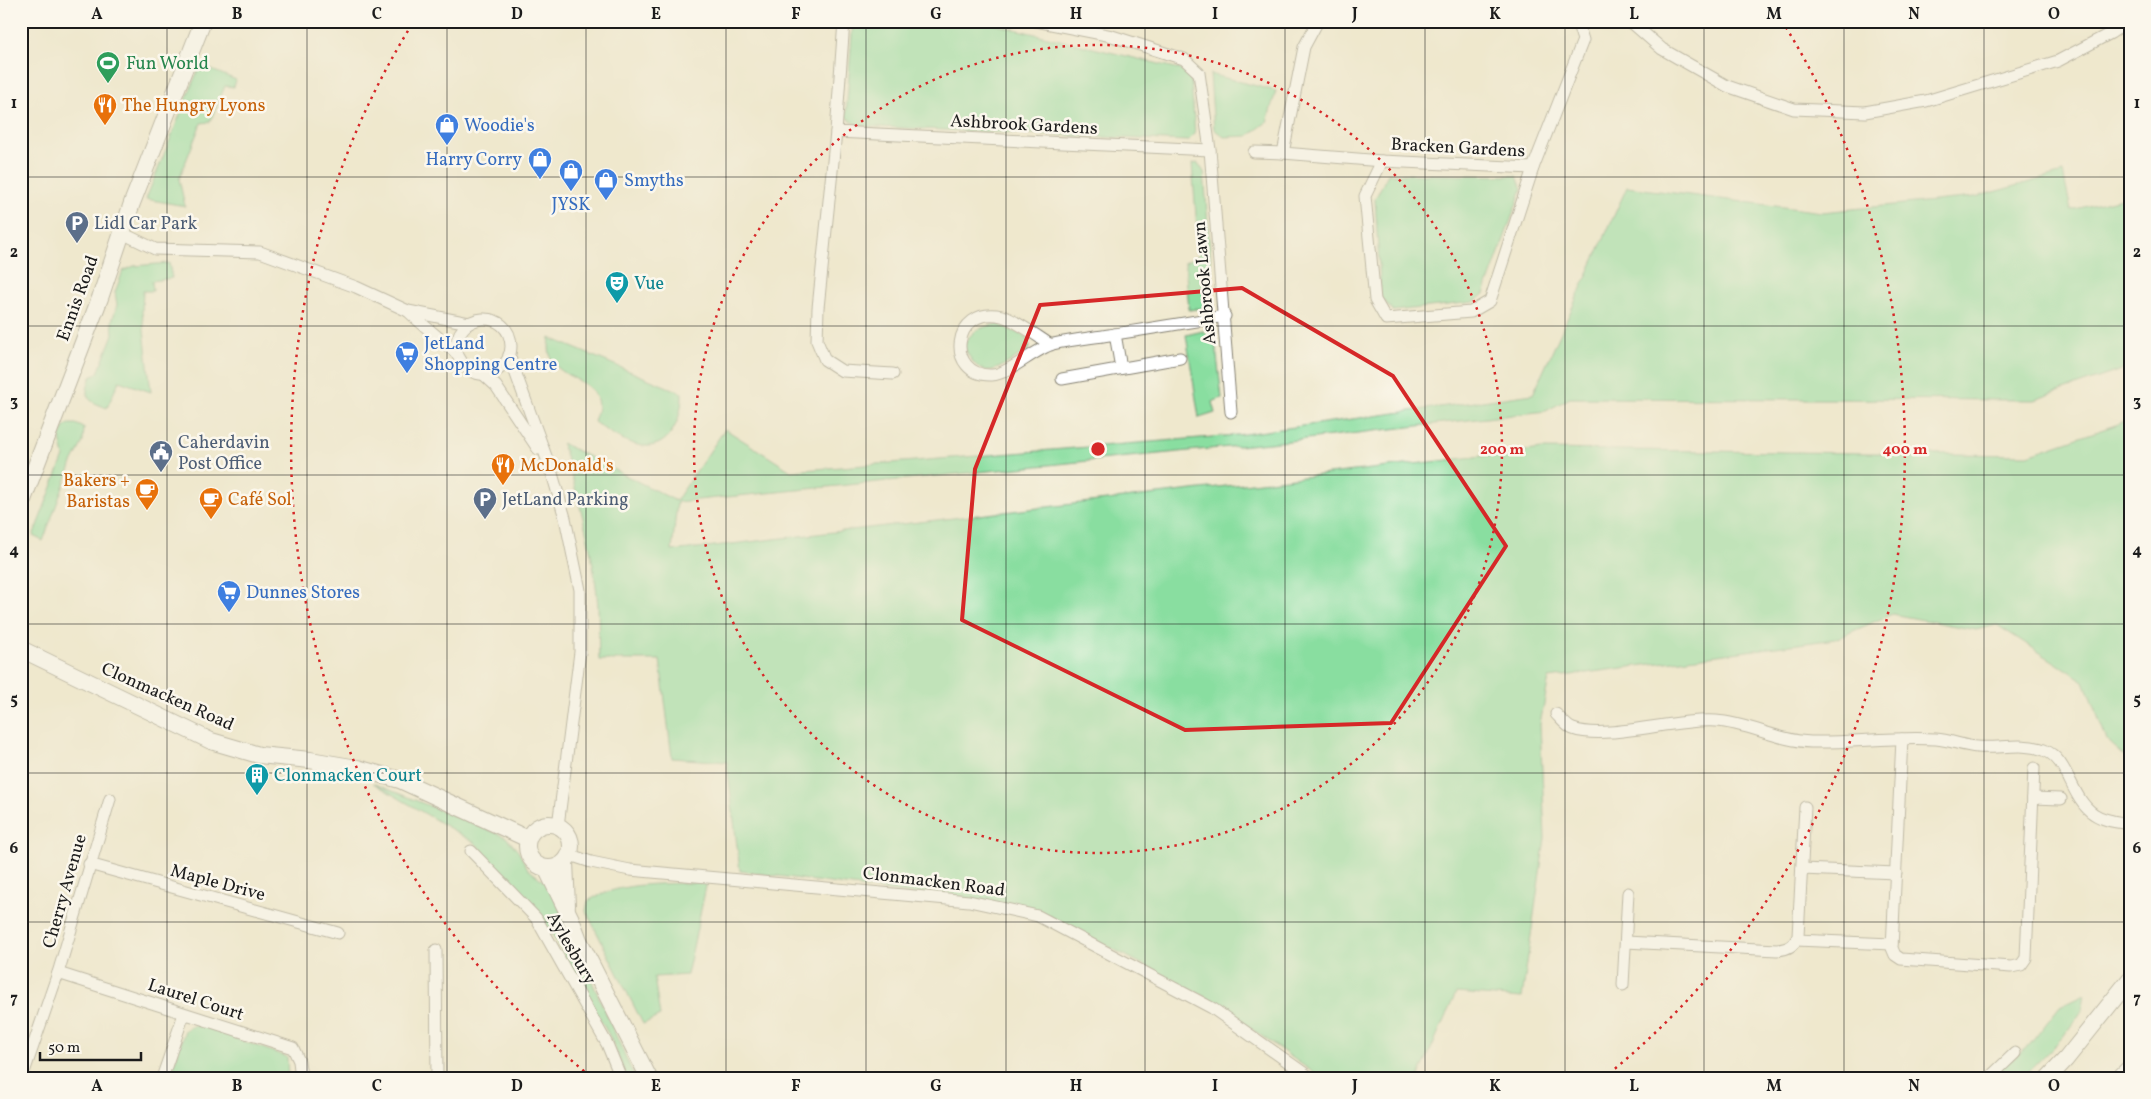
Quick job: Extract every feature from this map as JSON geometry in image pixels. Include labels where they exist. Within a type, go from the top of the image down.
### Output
[{"type":"street","name":"Ennis Road","points":[[21,505],[203,21]]},
{"type":"street","points":[[844,21],[836,132],[818,308],[817,342],[825,360],[842,371],[893,374]]},
{"type":"street","name":"Ashbrook Lawn","points":[[1036,21],[1112,36],[1184,59],[1199,73],[1210,150],[1225,316],[1231,412]]},
{"type":"street","points":[[1283,153],[1304,47],[1318,21]]},
{"type":"street","name":"Bracken Gardens","points":[[1254,152],[1382,161],[1534,168],[1583,40],[1577,21]]},
{"type":"street","points":[[1630,21],[1662,49],[1727,86],[1794,109],[1865,112],[1926,101],[2058,61],[2111,33],[2128,21]]},
{"type":"street","name":"Ashbrook Gardens","points":[[836,132],[1210,150]]},
{"type":"street","points":[[1382,161],[1365,196],[1375,300],[1386,319],[1471,312],[1490,301],[1534,168]]},
{"type":"street","points":[[122,233],[155,249],[260,252],[356,287],[408,310],[469,323]]},
{"type":"street","points":[[408,310],[428,330],[456,352],[463,366],[469,370],[483,374],[496,372],[503,366],[509,355],[511,342],[508,333],[502,326],[487,319],[478,319],[469,323],[458,336],[456,352]]},
{"type":"street","points":[[1051,344],[1002,316],[982,316],[968,324],[963,329],[960,337],[960,349],[963,359],[971,370],[984,376],[996,375],[1051,344],[1225,316]]},
{"type":"street","points":[[1115,334],[1121,368]]},
{"type":"street","points":[[509,355],[551,470],[572,544],[580,590],[580,652],[558,826]]},
{"type":"street","points":[[1062,378],[1180,358]]},
{"type":"street","points":[[483,374],[496,386],[551,470]]},
{"type":"street","name":"Clonmacken Road","points":[[21,649],[211,741],[259,755],[310,760],[357,768],[400,780],[528,839]]},
{"type":"street","points":[[1556,714],[1572,729],[1589,732],[1618,731],[1682,722],[1716,721],[1744,725],[1792,741],[1938,739],[1976,747],[2028,746],[2050,752],[2060,761],[2071,786],[2093,814],[2106,820],[2130,824]]},
{"type":"street","points":[[1902,739],[1892,944],[1895,955],[1901,959],[2011,967],[2021,965],[2026,958],[2034,768]]},
{"type":"street","points":[[2033,798],[2061,799]]},
{"type":"street","name":"Cherry Avenue","points":[[22,1078],[58,973],[89,864],[110,799]]},
{"type":"street","points":[[1626,942],[1777,950],[1786,949],[1794,945],[1798,936],[1805,807]]},
{"type":"street","points":[[567,910],[568,858],[572,846],[570,838],[565,831],[551,824],[537,828],[528,839],[527,848],[530,858],[537,865],[546,868],[556,867],[568,858]]},
{"type":"street","name":"Aylesbury","points":[[471,852],[536,918],[607,1044],[621,1078]]},
{"type":"street","name":"Clonmacken Road","points":[[568,858],[630,870],[969,902],[1038,916],[1212,1008],[1311,1078]]},
{"type":"street","name":"Maple Drive","points":[[89,864],[338,933]]},
{"type":"street","points":[[546,868],[567,910],[579,940],[649,1078]]},
{"type":"street","points":[[1802,869],[1896,873]]},
{"type":"street","points":[[1623,985],[1628,893]]},
{"type":"street","points":[[1796,940],[1892,944]]},
{"type":"street","points":[[436,950],[437,1078]]},
{"type":"street","name":"Laurel Court","points":[[58,973],[293,1048],[299,1061],[301,1078]]},
{"type":"street","points":[[2051,1077],[2130,979]]},
{"type":"street","points":[[162,1078],[184,1014]]},
{"type":"street","points":[[1989,1078],[2015,1053]]},
{"type":"street","points":[[2116,1078],[2130,1064]]},
{"type":"highlighted area","points":[[1242,288],[1393,376],[1506,546],[1391,723],[1185,730],[962,620],[975,469],[1040,305]]},
{"type":"green space","points":[[853,21],[981,21],[1180,69],[1191,79],[1195,134],[1188,141],[857,126],[846,116]]},
{"type":"green space","points":[[1595,21],[1622,21],[1646,42]]},
{"type":"green space","points":[[200,65],[236,80],[234,87],[225,86],[210,122],[201,123],[179,179],[185,206],[146,199]]},
{"type":"green space","points":[[1210,74],[1276,91],[1267,122],[1248,136],[1224,137],[1214,129]]},
{"type":"green space","points":[[1198,163],[1204,172],[1213,291],[1202,308],[1189,310],[1185,262],[1199,255],[1192,164]]},
{"type":"green space","points":[[2063,173],[2071,210],[2130,196],[2130,367],[2034,400],[1570,398],[1546,411],[1289,441],[677,502],[672,551],[1542,449],[2028,455],[2130,420],[2130,761],[2107,740],[2084,681],[1997,625],[1976,630],[1892,614],[1835,639],[1549,678],[1540,724],[1545,838],[1522,998],[1456,993],[1418,1078],[1321,1078],[1209,999],[1040,911],[740,871],[727,762],[672,758],[660,660],[599,660],[598,607],[593,565],[562,443],[676,501],[725,429],[791,471],[1237,435],[1533,394],[1627,187],[1822,212],[1975,197]]},
{"type":"green space","points":[[1388,174],[1517,176],[1522,189],[1484,294],[1474,302],[1393,311],[1381,298],[1375,199]]},
{"type":"green space","points":[[169,263],[172,278],[152,281],[153,291],[143,291],[142,312],[151,392],[119,381],[107,408],[91,401],[87,394],[88,384],[91,377],[98,373],[113,334],[112,321],[117,305],[115,292],[123,271],[134,266]]},
{"type":"green space","points":[[997,324],[1026,337],[1030,348],[1001,367],[985,370],[978,367],[971,359],[964,346],[969,337],[977,330]]},
{"type":"green space","points":[[1203,331],[1215,340],[1222,398],[1212,402],[1215,413],[1199,418],[1186,335]]},
{"type":"green space","points":[[550,338],[682,393],[679,415],[676,425],[670,434],[662,442],[644,446],[624,440],[594,422],[598,410],[595,395],[589,387],[561,370],[554,363],[549,352]]},
{"type":"green space","points":[[69,424],[76,424],[84,428],[83,442],[72,463],[43,541],[33,536],[64,456],[60,439],[64,427]]},
{"type":"green space","points":[[373,783],[506,837],[518,851],[528,869],[549,885],[635,1078],[627,1078],[610,1037],[541,915],[475,843]]},
{"type":"green space","points":[[707,882],[687,975],[654,977],[660,1016],[643,1024],[586,911],[588,901],[601,894],[630,887]]},
{"type":"green space","points":[[2085,994],[2082,1011],[2062,1038],[2022,1078],[1987,1078],[2027,1048],[2060,1006]]},
{"type":"green space","points":[[197,1024],[287,1057],[288,1078],[170,1078],[185,1030]]},
{"type":"place","name":"Fun World","points":[[108,84]]},
{"type":"place","name":"The Hungry Lyons","points":[[105,126]]},
{"type":"place","name":"Woodie's","points":[[447,146]]},
{"type":"place","name":"Harry Corry","points":[[540,180]]},
{"type":"place","name":"JYSK","points":[[571,192]]},
{"type":"place","name":"Smyths","points":[[606,201]]},
{"type":"place","name":"Lidl Car Park","points":[[77,244]]},
{"type":"place","name":"Vue","points":[[617,304]]},
{"type":"place","name":"JetLand Shopping Centre","points":[[407,374]]},
{"type":"place","name":"Caherdavin Post Office","points":[[161,473]]},
{"type":"place","name":"McDonald's","points":[[503,486]]},
{"type":"place","name":"Bakers + Baristas","points":[[147,511]]},
{"type":"place","name":"Café Sol","points":[[211,520]]},
{"type":"place","name":"JetLand Parking","points":[[485,520]]},
{"type":"place","name":"Dunnes Stores","points":[[229,613]]},
{"type":"place","name":"Clonmacken Court","points":[[257,796]]}]
